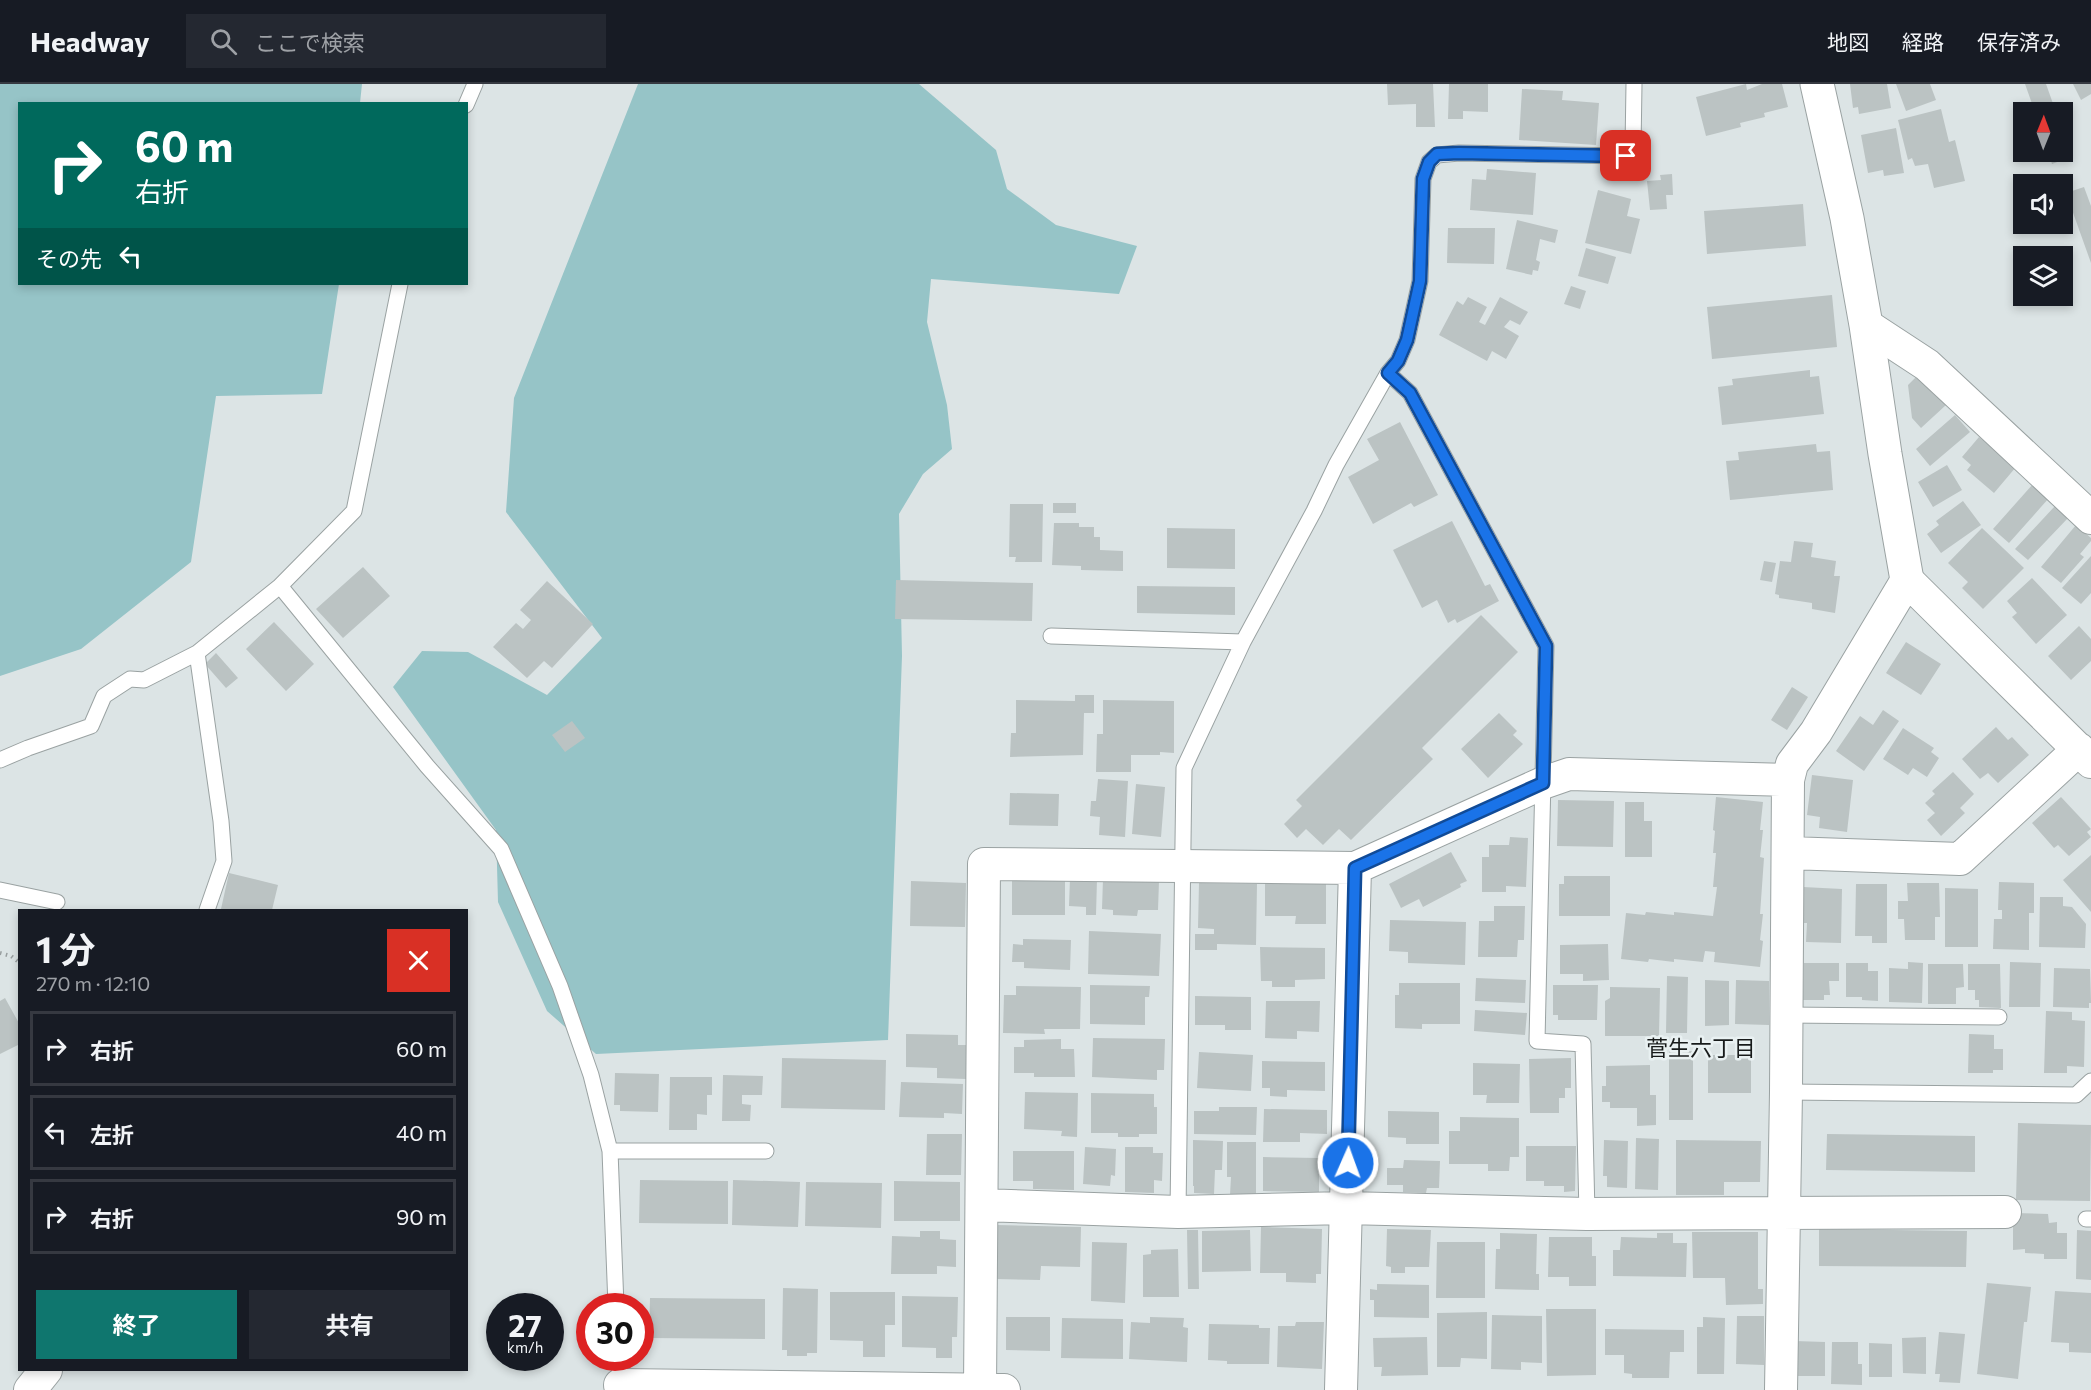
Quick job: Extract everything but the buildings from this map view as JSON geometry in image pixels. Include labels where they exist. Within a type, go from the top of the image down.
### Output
[{"type":"street","points":[[1789,853],[1960,859],[2085,755],[1906,580],[1866,325],[1847,218],[1818,84]]},
{"type":"street","points":[[1866,325],[1927,365],[2091,518]]},
{"type":"street","points":[[1781,1390],[1789,853],[1788,780],[1792,764],[1816,732],[1906,580]]},
{"type":"street","points":[[980,1390],[984,864],[1355,868],[1543,783],[1569,774],[1788,780]]},
{"type":"street","points":[[1341,1390],[1355,868]]},
{"type":"street","points":[[982,1205],[1178,1212],[1346,1208],[1587,1214],[2005,1212]]},
{"type":"street","points":[[30,1390],[45,1371]]},
{"type":"street","points":[[619,1378],[1004,1390]]},
{"type":"lane","points":[[467,102],[475,84]]},
{"type":"lane","points":[[1178,1212],[1184,768],[1243,642],[1314,511],[1336,465],[1388,373],[1398,361],[1407,340],[1420,281],[1423,179],[1429,162],[1437,154],[1459,153],[1626,156],[1633,148],[1634,84]]},
{"type":"lane","points":[[0,760],[91,726],[104,696],[130,679],[144,680],[196,653],[280,586],[354,511],[400,285]]},
{"type":"lane","points":[[1388,373],[1410,393],[1546,646],[1537,1041],[1583,1044],[1587,1214]]},
{"type":"lane","points":[[280,586],[427,766],[501,849],[561,986],[591,1075],[610,1151],[615,1293]]},
{"type":"lane","points":[[1051,636],[1243,642]]},
{"type":"lane","points":[[196,653],[221,821],[224,861],[207,909]]},
{"type":"lane","points":[[0,890],[57,902]]},
{"type":"lane","points":[[1786,1016],[1999,1017]]},
{"type":"lane","points":[[1786,1092],[2076,1095],[2091,1081]]},
{"type":"lane","points":[[610,1151],[766,1151]]},
{"type":"path","points":[[0,953],[11,956],[18,961]]},
{"type":"shaded area","points":[[0,84],[362,84],[360,102],[18,102],[18,285],[339,285],[322,394],[216,396],[191,562],[81,649],[0,676]]},
{"type":"shaded area","points":[[638,84],[919,84],[996,150],[1007,189],[1056,225],[1137,246],[1119,294],[931,279],[927,322],[947,405],[952,449],[923,474],[899,514],[902,656],[888,1040],[596,1054],[547,1011],[498,902],[496,830],[393,687],[422,651],[468,652],[547,695],[602,638],[506,512],[514,398]]},
{"type":"district","name":"菅生六丁目","points":[[1701,1048]]},
{"type":"route","points":[[1348,1163],[1355,868],[1543,783],[1546,646],[1410,393],[1388,373],[1398,361],[1407,340],[1420,281],[1423,179],[1429,162],[1437,154],[1626,156]]}]
